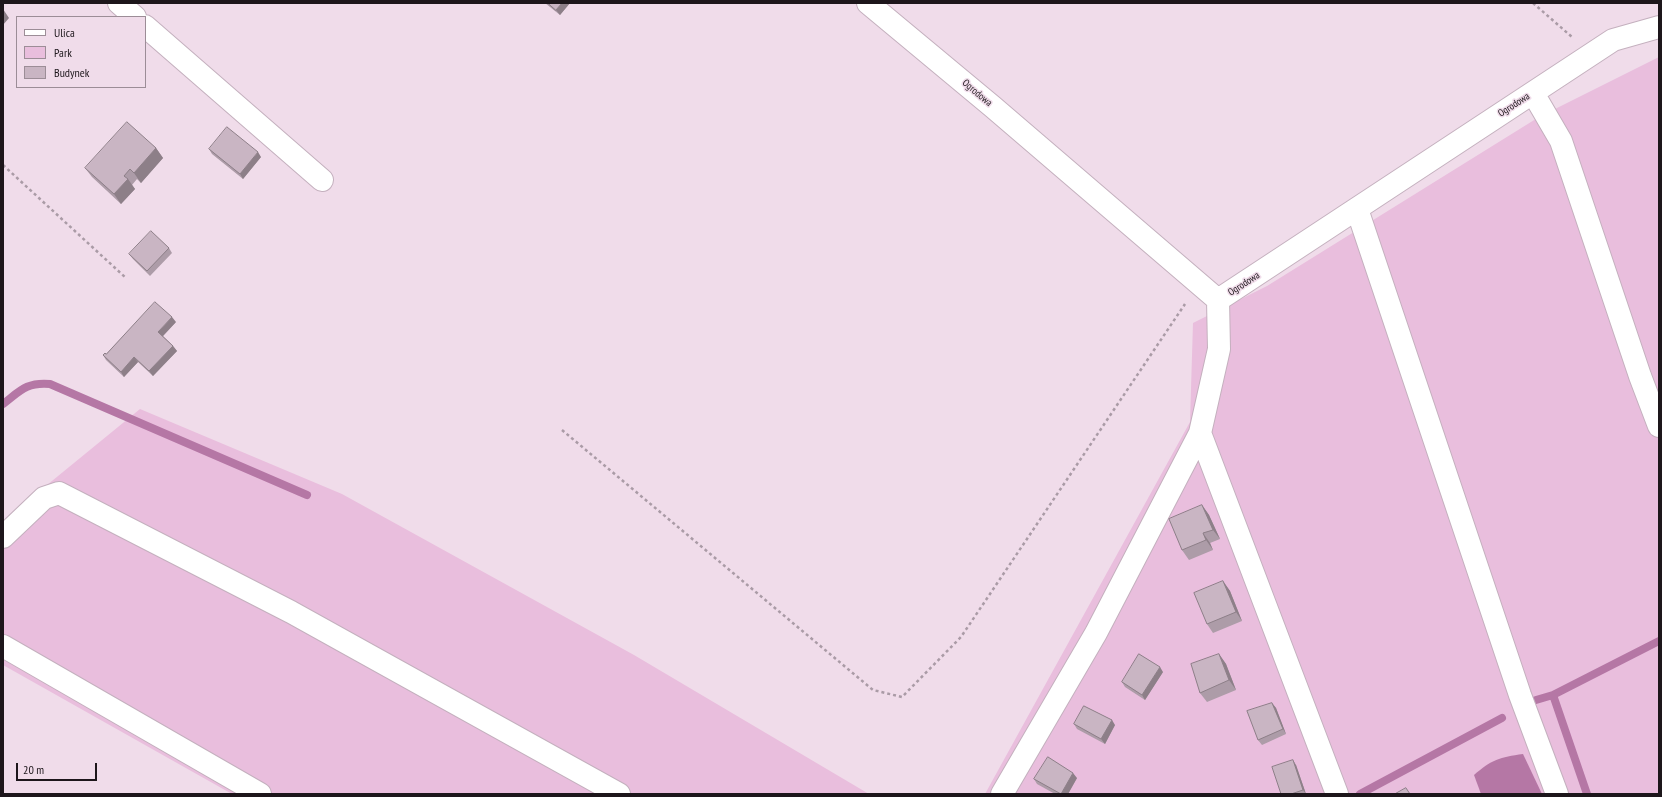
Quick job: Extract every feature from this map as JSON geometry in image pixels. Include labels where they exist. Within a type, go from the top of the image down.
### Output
[{"type":"street","points":[[119,3],[134,16]]},
{"type":"street","name":"Ogrodowa","points":[[868,3],[994,107],[1218,300],[1613,40],[1659,27]]},
{"type":"street","points":[[146,27],[322,180]]},
{"type":"street","points":[[1533,93],[1561,141],[1640,376],[1659,426]]},
{"type":"street","points":[[1357,209],[1517,688],[1557,794]]},
{"type":"street","points":[[1002,794],[1096,633],[1200,433],[1219,349],[1218,300]]},
{"type":"street","points":[[1200,433],[1337,794]]},
{"type":"street","points":[[3,537],[44,498],[59,493],[291,612],[619,794]]},
{"type":"street","points":[[3,646],[260,794]]},
{"type":"path","points":[[1533,3],[1592,54]]},
{"type":"path","points":[[3,165],[126,278]]},
{"type":"path","points":[[562,430],[873,690],[902,697],[961,637],[1198,283]]},
{"type":"green space","points":[[1659,57],[1659,794],[985,794],[1190,422],[1193,323],[1267,286],[1539,117]]},
{"type":"green space","points":[[140,409],[342,494],[634,655],[869,794],[232,794],[3,665],[3,521]]},
{"type":"shaded area","points":[[1523,754],[1542,794],[1481,794],[1474,775],[1496,760],[1508,756]]},
{"type":"building","points":[[548,3],[562,3],[556,10]]},
{"type":"building","points":[[127,122],[156,148],[134,173],[130,169],[124,176],[128,179],[114,194],[85,168]]},
{"type":"building","points":[[227,127],[258,152],[240,174],[209,149]]},
{"type":"building","points":[[151,231],[169,248],[147,271],[129,254]]},
{"type":"building","points":[[155,302],[172,317],[158,332],[173,346],[149,371],[134,357],[121,372],[103,355],[105,353],[106,354]]},
{"type":"building","points":[[1202,505],[1213,530],[1203,533],[1206,540],[1182,550],[1169,519]]},
{"type":"building","points":[[1223,581],[1236,612],[1207,624],[1194,593]]},
{"type":"building","points":[[1139,654],[1160,667],[1142,695],[1122,682]]},
{"type":"building","points":[[1219,654],[1229,680],[1200,693],[1191,664]]},
{"type":"building","points":[[1272,703],[1283,729],[1258,740],[1247,711]]},
{"type":"building","points":[[1084,706],[1112,720],[1101,739],[1074,724]]},
{"type":"building","points":[[1048,757],[1073,773],[1061,794],[1034,779]]},
{"type":"building","points":[[1293,760],[1303,790],[1291,794],[1281,794],[1272,767]]},
{"type":"building","points":[[1406,788],[1410,794],[1395,794]]},
{"type":"waterway","points":[[3,404],[24,388],[35,384],[50,384],[307,495]]},
{"type":"waterway","points":[[1536,700],[1553,695],[1659,641]]},
{"type":"waterway","points":[[1553,695],[1587,794]]},
{"type":"waterway","points":[[1360,794],[1502,718]]}]
